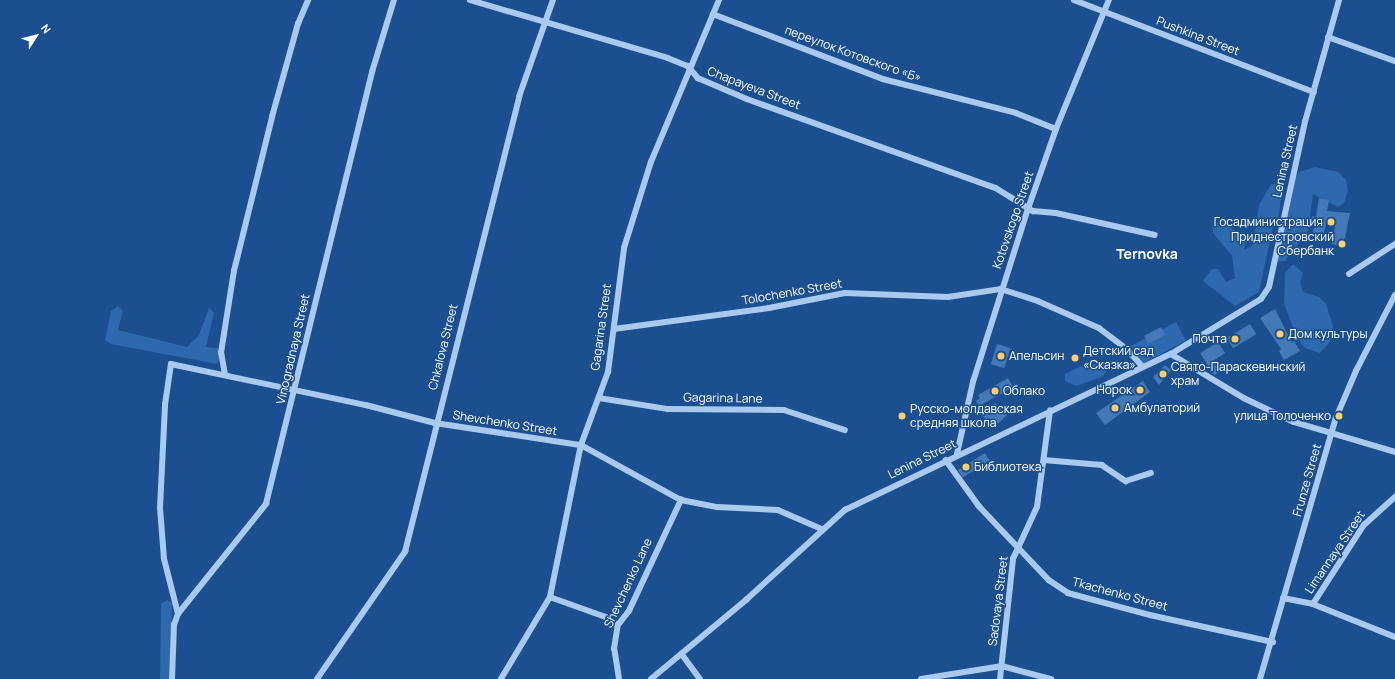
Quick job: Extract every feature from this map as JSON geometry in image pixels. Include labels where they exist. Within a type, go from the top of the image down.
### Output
[{"type":"street","points":[[225,375],[221,353],[234,271],[272,117],[298,24],[308,0]]},
{"type":"street","name":"Vinogradnaya Street","points":[[172,679],[174,625],[178,614],[266,504],[282,448],[293,390],[374,65],[394,0]]},
{"type":"street","name":"Chapayeva Street","points":[[470,0],[668,58],[690,69],[698,78],[747,99],[996,188],[1028,209]]},
{"type":"street","name":"Chkalova Street","points":[[316,679],[405,552],[435,423],[519,97],[553,0]]},
{"type":"street","name":"Gagarina Street","points":[[501,679],[550,597],[581,445],[608,372],[624,248],[651,162],[719,0]]},
{"type":"street","name":"Pushkina Street","points":[[1074,0],[1314,92]]},
{"type":"street","name":"Kotovskogo Street","points":[[957,454],[973,382],[1001,289],[1056,129],[1109,0]]},
{"type":"street","name":"Lenina Street","points":[[651,679],[746,600],[822,529],[858,502],[1171,354],[1244,310],[1267,292],[1314,92],[1339,0]]},
{"type":"street","name":"переулок Котовского «Б»","points":[[713,14],[883,79],[1016,113],[1056,129]]},
{"type":"street","points":[[1328,37],[1395,61]]},
{"type":"street","points":[[1028,209],[1155,235]]},
{"type":"street","points":[[1349,274],[1395,244]]},
{"type":"street","points":[[1001,289],[1099,328],[1126,348],[1143,367]]},
{"type":"street","name":"Tolochenko Street","points":[[614,329],[768,308],[845,293],[948,297],[1001,289]]},
{"type":"street","name":"Frunze Street","points":[[1260,679],[1273,642],[1283,598],[1332,433],[1356,371],[1395,295]]},
{"type":"street","points":[[1171,354],[1267,410],[1314,430],[1332,433],[1395,452]]},
{"type":"street","name":"Shevchenko Street","points":[[176,604],[164,559],[160,508],[165,405],[171,364],[293,390],[435,423],[581,445],[681,500],[717,507],[778,510],[822,529]]},
{"type":"street","name":"Gagarina Lane","points":[[598,398],[668,409],[784,410],[845,430]]},
{"type":"street","name":"Sadovaya Street","points":[[1000,679],[1013,559],[1037,507],[1050,411]]},
{"type":"street","name":"Tkachenko Street","points":[[946,460],[979,506],[1019,545],[1049,580],[1068,593],[1150,615],[1273,642]]},
{"type":"street","points":[[1044,460],[1102,465],[1126,481],[1152,473]]},
{"type":"street","name":"Limannaya Street","points":[[1313,604],[1364,525],[1395,497]]},
{"type":"street","name":"Shevchenko Lane","points":[[619,679],[614,649],[618,625],[629,611],[681,500]]},
{"type":"street","points":[[550,597],[606,617],[618,625]]},
{"type":"street","points":[[1283,598],[1313,604],[1395,637]]},
{"type":"street","points":[[178,614],[176,604],[186,604]]},
{"type":"street","points":[[682,654],[700,679]]},
{"type":"street","points":[[921,679],[1002,666],[1051,679]]},
{"type":"shaded area","points":[[1315,167],[1338,172],[1346,180],[1348,191],[1344,203],[1338,207],[1313,194],[1308,231],[1285,261],[1276,262],[1294,181],[1299,172]]},
{"type":"shaded area","points":[[1271,184],[1278,184],[1282,189],[1279,214],[1273,227],[1259,292],[1235,306],[1203,281],[1212,269],[1218,269],[1226,282],[1235,278],[1232,256],[1213,233],[1212,226],[1221,221],[1246,238],[1244,250],[1252,246],[1259,205]]},
{"type":"shaded area","points":[[1293,264],[1303,273],[1300,282],[1303,292],[1319,297],[1326,304],[1333,326],[1332,339],[1320,353],[1305,348],[1298,340],[1284,304],[1285,273]]},
{"type":"shaded area","points":[[118,306],[123,311],[118,330],[187,347],[199,335],[209,308],[214,313],[206,347],[218,348],[220,357],[217,364],[111,344],[105,340],[111,311]]},
{"type":"shaded area","points":[[1176,322],[1186,341],[1141,364],[1131,346]]},
{"type":"shaded area","points":[[1103,364],[1107,371],[1102,377],[1076,386],[1065,381],[1065,374],[1079,367]]},
{"type":"shaded area","points":[[167,600],[172,603],[169,679],[160,679],[161,604]]},
{"type":"building","name":"Госадминистрация","points":[[1319,198],[1329,200],[1327,211],[1350,213],[1343,247],[1332,244],[1335,226],[1326,224],[1322,241],[1312,239],[1315,221],[1311,220],[1312,216],[1316,217]]},
{"type":"building","name":"Дом культуры","points":[[1275,309],[1292,343],[1294,341],[1300,351],[1284,360],[1279,351],[1281,349],[1260,318]]},
{"type":"building","points":[[1250,324],[1256,334],[1233,348],[1227,338]]},
{"type":"building","points":[[1161,327],[1165,335],[1148,344],[1144,336]]},
{"type":"building","points":[[1218,342],[1225,353],[1213,361],[1220,372],[1214,375],[1200,353]]},
{"type":"building","name":"Апельсин","points":[[997,344],[1010,348],[1004,368],[991,364]]},
{"type":"building","name":"Свято-Параскевинский храм","points":[[1165,365],[1171,370],[1159,385],[1153,377]]},
{"type":"building","name":"Облако","points":[[1008,378],[1013,387],[979,406],[976,401],[980,398],[978,395]]},
{"type":"building","name":"Амбулаторий","points":[[1143,381],[1150,392],[1105,425],[1096,413]]},
{"type":"building","points":[[995,403],[1007,415],[994,428],[982,416]]},
{"type":"building","points":[[985,453],[990,461],[963,478],[958,470]]},
{"type":"place","name":"Госадминистрация","points":[[1331,222]]},
{"type":"place","name":"Приднестровский Сбербанк","points":[[1342,244]]},
{"type":"place","name":"Дом культуры","points":[[1280,334]]},
{"type":"place","name":"Почта","points":[[1235,339]]},
{"type":"place","name":"Апельсин","points":[[1001,356]]},
{"type":"place","name":"Детский сад «Сказка»","points":[[1075,358]]},
{"type":"place","name":"Свято-Параскевинский храм","points":[[1163,374]]},
{"type":"place","name":"Норок","points":[[1140,390]]},
{"type":"place","name":"Облако","points":[[995,391]]},
{"type":"place","name":"Амбулаторий","points":[[1115,408]]},
{"type":"place","name":"Русско-молдавская средняя школа","points":[[902,416]]},
{"type":"place","name":"улица Толоченко","points":[[1339,416]]},
{"type":"place","name":"Библиотека","points":[[966,467]]},
{"type":"district","name":"Ternovka","points":[[1147,254]]}]
